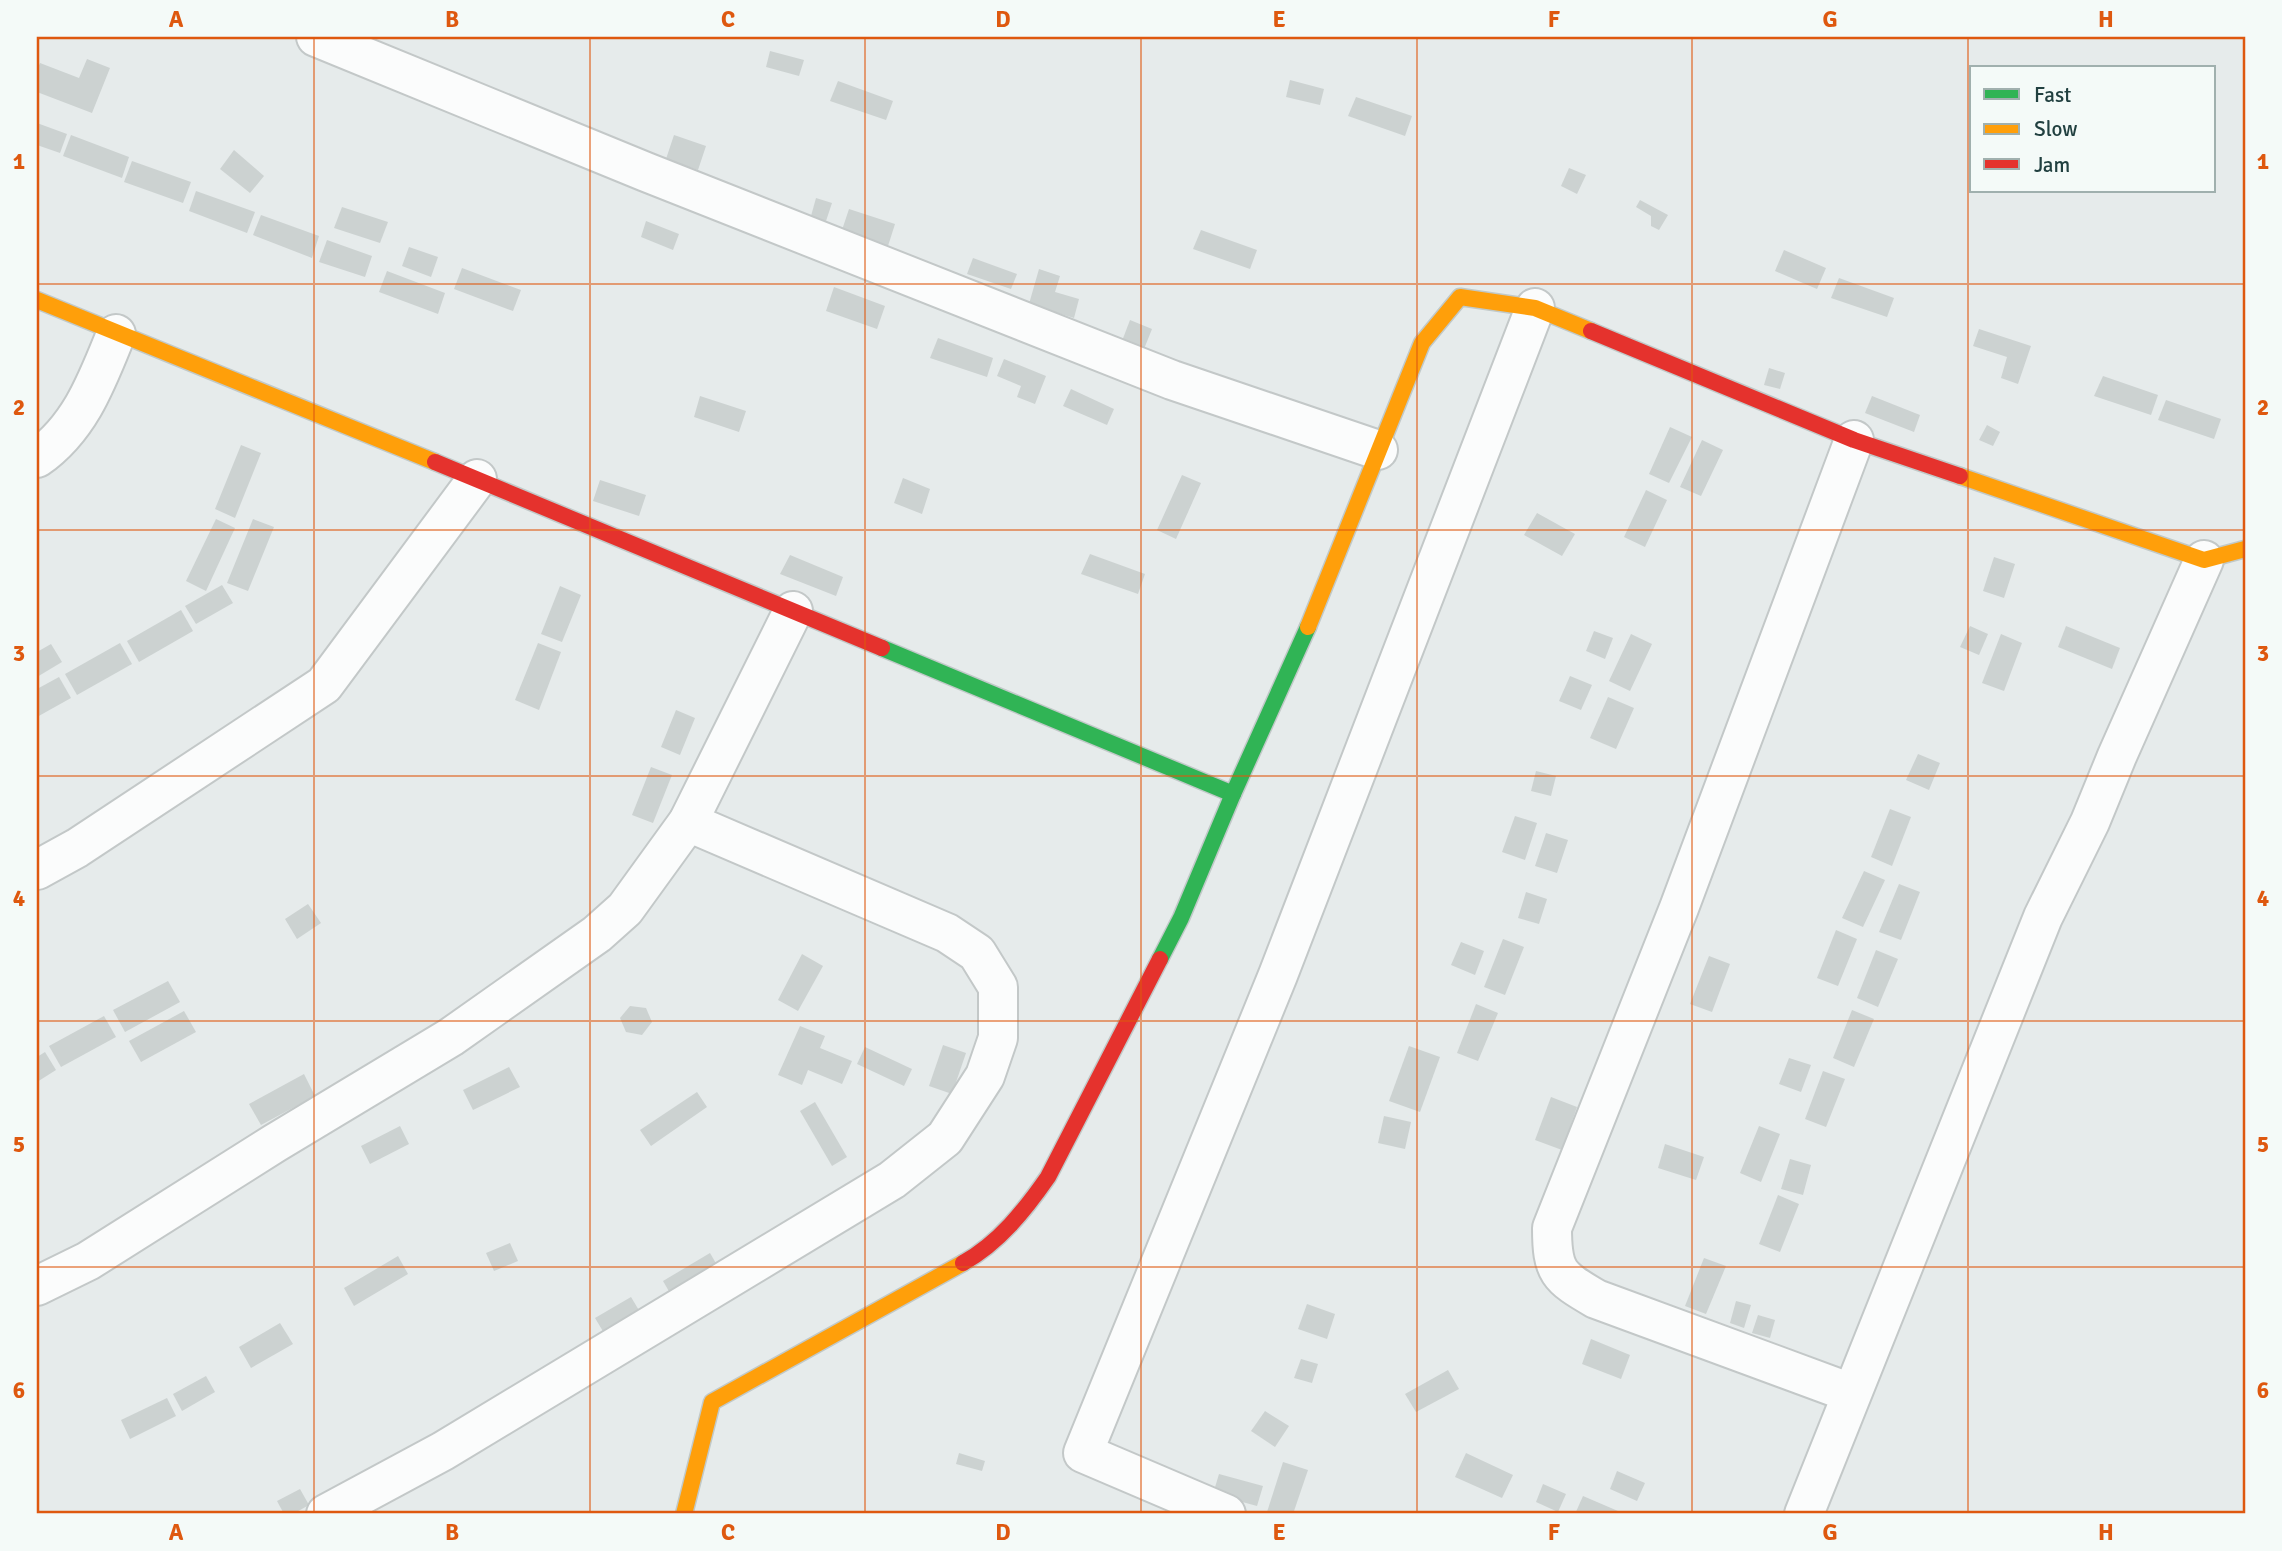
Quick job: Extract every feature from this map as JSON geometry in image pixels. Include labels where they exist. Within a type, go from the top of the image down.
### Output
[{"type":"street","points":[[316,37],[646,173],[1171,380],[1378,450]]},
{"type":"street","points":[[684,1514],[712,1402],[970,1259],[1006,1230],[1028,1206],[1048,1177],[1181,918],[1233,794],[1316,610],[1422,343],[1460,297],[1535,308],[1854,440],[2204,560],[2245,549]]},
{"type":"street","points":[[37,300],[477,479],[1233,794]]},
{"type":"street","points":[[1226,1514],[1083,1453],[1278,975],[1535,308]]},
{"type":"street","points":[[37,458],[50,448],[81,413],[116,334]]},
{"type":"street","points":[[1851,1393],[1596,1299],[1571,1284],[1559,1271],[1552,1256],[1552,1228],[1679,908],[1854,440]]},
{"type":"street","points":[[37,870],[77,848],[324,685],[477,479]]},
{"type":"street","points":[[1804,1514],[2043,917],[2090,822],[2204,560]]},
{"type":"street","points":[[37,1286],[88,1261],[275,1143],[451,1037],[597,934],[625,909],[688,822],[793,611]]},
{"type":"street","points":[[326,1514],[443,1451],[892,1180],[946,1138],[985,1076],[998,1038],[999,987],[977,953],[947,933],[688,822]]},
{"type":"building","points":[[770,51],[804,60],[799,76],[766,67]]},
{"type":"building","points":[[87,59],[110,68],[92,113],[37,92],[37,70],[40,63],[79,78]]},
{"type":"building","points":[[1290,80],[1324,89],[1320,105],[1286,97]]},
{"type":"building","points":[[838,81],[893,101],[886,120],[830,101]]},
{"type":"building","points":[[1356,97],[1412,116],[1405,136],[1348,116]]},
{"type":"building","points":[[37,123],[67,134],[60,153],[37,145]]},
{"type":"building","points":[[71,135],[129,157],[122,178],[63,156]]},
{"type":"building","points":[[674,135],[706,146],[698,170],[666,159]]},
{"type":"building","points":[[234,150],[264,176],[250,193],[220,169]]},
{"type":"building","points":[[132,161],[191,182],[183,203],[124,182]]},
{"type":"building","points":[[1569,168],[1586,175],[1577,194],[1561,186]]},
{"type":"building","points":[[196,191],[255,212],[247,233],[189,211]]},
{"type":"building","points":[[816,198],[832,203],[826,221],[811,216]]},
{"type":"building","points":[[1640,200],[1668,215],[1659,230],[1651,226],[1651,216],[1636,207]]},
{"type":"building","points":[[342,207],[388,222],[380,243],[334,228]]},
{"type":"building","points":[[849,209],[895,224],[888,246],[842,230]]},
{"type":"building","points":[[261,215],[319,236],[312,258],[253,235]]},
{"type":"building","points":[[646,221],[679,234],[673,250],[641,237]]},
{"type":"building","points":[[1201,230],[1257,250],[1250,269],[1193,249]]},
{"type":"building","points":[[327,240],[372,256],[365,277],[319,262]]},
{"type":"building","points":[[409,247],[438,257],[431,277],[402,266]]},
{"type":"building","points":[[1784,250],[1826,268],[1817,289],[1775,271]]},
{"type":"building","points":[[973,258],[1017,274],[1011,289],[967,274]]},
{"type":"building","points":[[462,268],[521,290],[513,311],[454,289]]},
{"type":"building","points":[[1039,269],[1060,276],[1055,292],[1079,299],[1074,318],[1029,304]]},
{"type":"building","points":[[387,271],[445,293],[438,314],[379,292]]},
{"type":"building","points":[[1839,278],[1894,298],[1887,317],[1831,298]]},
{"type":"building","points":[[834,287],[885,306],[877,329],[826,311]]},
{"type":"building","points":[[1130,320],[1152,329],[1144,349],[1122,341]]},
{"type":"building","points":[[1979,329],[2031,346],[2018,384],[2001,378],[2007,357],[1973,346]]},
{"type":"building","points":[[938,338],[993,358],[987,377],[930,358]]},
{"type":"building","points":[[1004,359],[1046,376],[1035,404],[1017,397],[1021,386],[997,376]]},
{"type":"building","points":[[1769,368],[1785,373],[1780,389],[1764,385]]},
{"type":"building","points":[[2103,376],[2158,395],[2151,415],[2094,396]]},
{"type":"building","points":[[1071,389],[1114,409],[1107,425],[1063,406]]},
{"type":"building","points":[[700,396],[746,411],[739,432],[694,417]]},
{"type":"building","points":[[1872,396],[1920,415],[1914,432],[1865,413]]},
{"type":"building","points":[[2166,400],[2221,419],[2214,439],[2158,420]]},
{"type":"building","points":[[1987,425],[2000,432],[1993,446],[1979,440]]},
{"type":"building","points":[[1670,427],[1692,437],[1669,483],[1649,474]]},
{"type":"building","points":[[1702,440],[1723,450],[1701,496],[1680,487]]},
{"type":"building","points":[[241,445],[261,453],[235,518],[215,509]]},
{"type":"building","points":[[1182,475],[1201,483],[1176,539],[1157,530]]},
{"type":"building","points":[[903,478],[930,489],[922,514],[894,503]]},
{"type":"building","points":[[600,480],[646,495],[639,516],[593,501]]},
{"type":"building","points":[[1646,490],[1667,500],[1645,547],[1624,537]]},
{"type":"building","points":[[1537,513],[1575,534],[1562,556],[1524,535]]},
{"type":"building","points":[[216,519],[235,528],[206,591],[186,581]]},
{"type":"building","points":[[253,519],[274,527],[248,591],[227,583]]},
{"type":"building","points":[[1090,554],[1145,574],[1138,594],[1081,574]]},
{"type":"building","points":[[790,555],[843,577],[836,596],[780,574]]},
{"type":"building","points":[[1994,557],[2015,564],[2004,598],[1983,591]]},
{"type":"building","points":[[222,585],[233,603],[196,624],[185,606]]},
{"type":"building","points":[[560,586],[581,595],[562,642],[541,634]]},
{"type":"building","points":[[181,610],[193,631],[139,662],[127,641]]},
{"type":"building","points":[[1970,626],[1988,634],[1979,655],[1960,647]]},
{"type":"building","points":[[2066,626],[2120,648],[2112,669],[2058,647]]},
{"type":"building","points":[[1594,631],[1613,638],[1605,659],[1586,651]]},
{"type":"building","points":[[1631,634],[1652,644],[1630,691],[1609,681]]},
{"type":"building","points":[[2001,634],[2022,643],[2004,691],[1982,683]]},
{"type":"building","points":[[120,643],[132,664],[77,695],[65,674]]},
{"type":"building","points":[[538,643],[561,652],[539,710],[515,700]]},
{"type":"building","points":[[51,644],[62,662],[37,677],[37,652]]},
{"type":"building","points":[[1570,676],[1592,685],[1581,710],[1559,701]]},
{"type":"building","points":[[59,677],[71,698],[37,717],[37,689]]},
{"type":"building","points":[[1608,697],[1634,708],[1616,749],[1590,738]]},
{"type":"building","points":[[676,710],[695,718],[680,755],[661,747]]},
{"type":"building","points":[[1918,754],[1940,763],[1929,790],[1906,780]]},
{"type":"building","points":[[651,767],[672,775],[653,823],[632,815]]},
{"type":"building","points":[[1536,771],[1556,776],[1551,796],[1531,791]]},
{"type":"building","points":[[1890,809],[1911,817],[1892,866],[1871,857]]},
{"type":"building","points":[[1515,816],[1537,823],[1525,860],[1502,852]]},
{"type":"building","points":[[1546,833],[1568,840],[1557,873],[1535,866]]},
{"type":"building","points":[[1864,871],[1885,880],[1863,927],[1842,918]]},
{"type":"building","points":[[1899,884],[1920,892],[1901,940],[1879,932]]},
{"type":"building","points":[[1526,892],[1547,899],[1539,924],[1518,918]]},
{"type":"building","points":[[308,904],[321,923],[297,939],[285,919]]},
{"type":"building","points":[[1836,930],[1857,939],[1838,986],[1817,978]]},
{"type":"building","points":[[1503,939],[1524,947],[1505,995],[1484,987]]},
{"type":"building","points":[[1461,942],[1484,951],[1475,975],[1451,965]]},
{"type":"building","points":[[1876,950],[1898,959],[1878,1007],[1857,998]]},
{"type":"building","points":[[802,954],[823,966],[798,1011],[778,1000]]},
{"type":"building","points":[[1709,956],[1730,964],[1712,1012],[1690,1004]]},
{"type":"building","points":[[168,981],[180,1002],[125,1032],[113,1010]]},
{"type":"building","points":[[1476,1004],[1498,1013],[1478,1061],[1457,1053]]},
{"type":"building","points":[[630,1006],[646,1008],[652,1022],[642,1035],[626,1032],[620,1018]]},
{"type":"building","points":[[1852,1010],[1874,1019],[1854,1067],[1833,1058]]},
{"type":"building","points":[[184,1011],[196,1032],[141,1062],[129,1041]]},
{"type":"building","points":[[104,1016],[116,1037],[61,1067],[49,1046]]},
{"type":"building","points":[[800,1026],[825,1036],[820,1048],[852,1061],[842,1084],[808,1070],[802,1085],[778,1075]]},
{"type":"building","points":[[943,1045],[966,1053],[952,1094],[929,1086]]},
{"type":"building","points":[[1409,1046],[1440,1057],[1420,1112],[1389,1101]]},
{"type":"building","points":[[865,1047],[912,1069],[904,1086],[857,1064]]},
{"type":"building","points":[[45,1052],[56,1070],[37,1082],[37,1057]]},
{"type":"building","points":[[1789,1058],[1811,1065],[1801,1092],[1779,1084]]},
{"type":"building","points":[[509,1067],[520,1087],[473,1110],[463,1090]]},
{"type":"building","points":[[1823,1071],[1845,1079],[1826,1127],[1805,1119]]},
{"type":"building","points":[[304,1074],[315,1096],[261,1125],[249,1104]]},
{"type":"building","points":[[697,1092],[707,1107],[651,1146],[640,1130]]},
{"type":"building","points":[[1551,1097],[1577,1107],[1562,1150],[1535,1140]]},
{"type":"building","points":[[815,1102],[847,1157],[832,1166],[800,1111]]},
{"type":"building","points":[[1384,1116],[1411,1122],[1405,1149],[1378,1143]]},
{"type":"building","points":[[400,1126],[409,1144],[370,1164],[361,1146]]},
{"type":"building","points":[[1759,1126],[1780,1134],[1761,1182],[1740,1173]]},
{"type":"building","points":[[1665,1144],[1704,1157],[1696,1180],[1658,1168]]},
{"type":"building","points":[[1790,1159],[1811,1165],[1803,1195],[1781,1189]]},
{"type":"building","points":[[1778,1195],[1799,1204],[1780,1252],[1759,1244]]},
{"type":"building","points":[[510,1243],[518,1261],[494,1271],[486,1253]]},
{"type":"building","points":[[710,1253],[721,1272],[674,1300],[663,1281]]},
{"type":"building","points":[[398,1256],[408,1274],[354,1306],[344,1288]]},
{"type":"building","points":[[1704,1258],[1726,1266],[1706,1314],[1685,1306]]},
{"type":"building","points":[[631,1297],[643,1317],[607,1338],[595,1318]]},
{"type":"building","points":[[1736,1301],[1751,1305],[1744,1328],[1730,1323]]},
{"type":"building","points":[[1307,1304],[1335,1314],[1327,1339],[1298,1329]]},
{"type":"building","points":[[1758,1315],[1775,1320],[1770,1338],[1752,1333]]},
{"type":"building","points":[[280,1323],[293,1344],[251,1368],[239,1347]]},
{"type":"building","points":[[1591,1339],[1630,1355],[1621,1379],[1582,1364]]},
{"type":"building","points":[[1301,1359],[1318,1364],[1312,1383],[1294,1378]]},
{"type":"building","points":[[1448,1370],[1459,1389],[1416,1412],[1405,1394]]},
{"type":"building","points":[[206,1376],[215,1392],[182,1411],[173,1394]]},
{"type":"building","points":[[167,1398],[176,1416],[130,1439],[121,1420]]},
{"type":"building","points":[[1265,1411],[1289,1426],[1275,1447],[1251,1431]]},
{"type":"building","points":[[959,1453],[985,1461],[982,1471],[956,1464]]},
{"type":"building","points":[[1466,1453],[1513,1475],[1502,1498],[1455,1477]]},
{"type":"building","points":[[1283,1462],[1308,1470],[1293,1514],[1267,1512]]},
{"type":"building","points":[[1617,1471],[1645,1483],[1637,1501],[1610,1489]]},
{"type":"building","points":[[1219,1474],[1263,1486],[1257,1506],[1213,1494]]},
{"type":"building","points":[[1543,1484],[1566,1494],[1558,1512],[1536,1502]]},
{"type":"building","points":[[300,1489],[309,1505],[293,1514],[284,1514],[277,1501]]},
{"type":"building","points":[[1583,1496],[1625,1514],[1575,1514]]},
{"type":"traffic: fast","points":[[1160,959],[1181,918],[1308,627]]},
{"type":"traffic: fast","points":[[882,648],[1233,794]]},
{"type":"traffic: slow","points":[[1308,627],[1422,343],[1460,297],[1535,308],[1591,331]]},
{"type":"traffic: slow","points":[[37,300],[435,462]]},
{"type":"traffic: slow","points":[[1960,476],[2204,560],[2245,549]]},
{"type":"traffic: slow","points":[[684,1514],[712,1402],[963,1263]]},
{"type":"traffic: jam","points":[[1591,331],[1854,440],[1960,476]]},
{"type":"traffic: jam","points":[[435,462],[882,648]]},
{"type":"traffic: jam","points":[[963,1263],[988,1246],[1010,1225],[1048,1177],[1160,959]]}]
